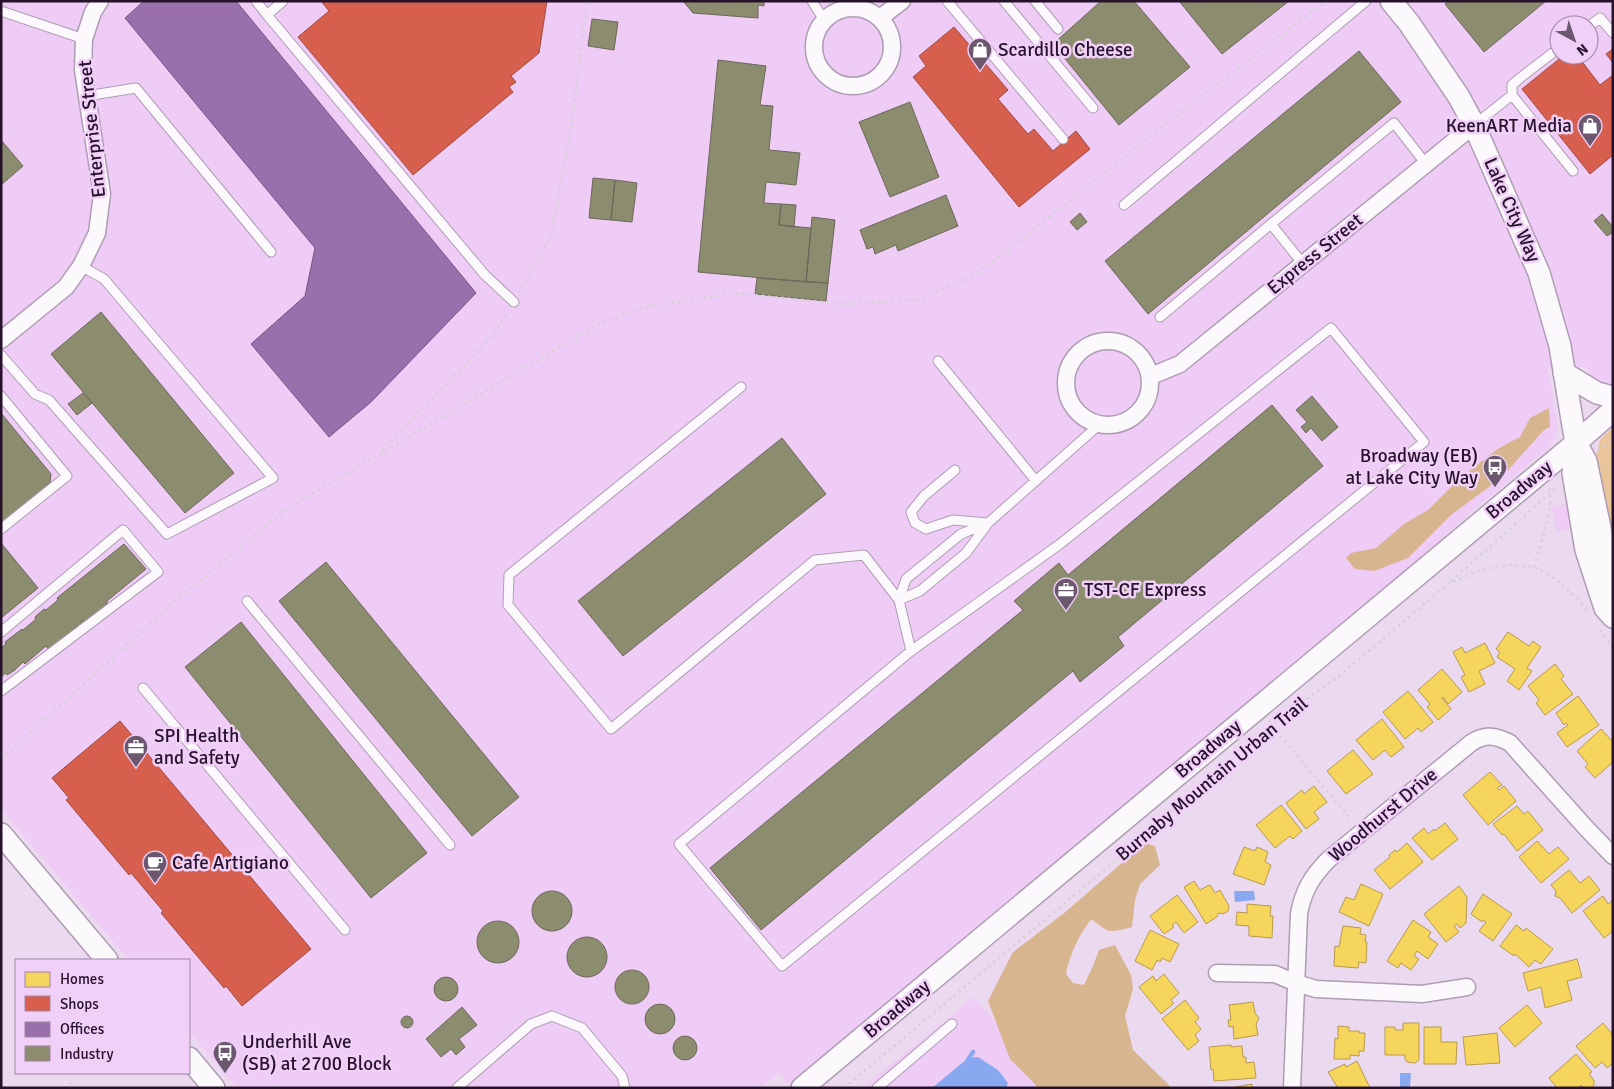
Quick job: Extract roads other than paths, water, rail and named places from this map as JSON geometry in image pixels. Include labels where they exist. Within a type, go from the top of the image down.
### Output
[{"type":"street","name":"Enterprise Street","points":[[1,340],[66,287],[81,266],[97,233],[102,194],[83,70],[84,39],[93,12],[100,1]]},
{"type":"street","points":[[880,18],[902,1]]},
{"type":"street","name":"Lake City Way","points":[[1391,1],[1409,23],[1459,97],[1474,125],[1539,273],[1560,346],[1576,443]]},
{"type":"street","points":[[846,8],[870,11],[880,18],[888,29],[892,41],[892,55],[887,67],[879,77],[867,84],[854,86],[841,85],[829,79],[820,69],[815,57],[814,44],[817,31],[824,20],[834,12],[846,8]]},
{"type":"street","name":"Express Street","points":[[1151,376],[1180,364],[1474,125]]},
{"type":"street","points":[[1112,341],[1125,344],[1137,352],[1146,363],[1151,376],[1151,390],[1146,403],[1138,414],[1126,422],[1113,426],[1099,425],[1086,420],[1075,411],[1068,398],[1066,384],[1068,370],[1074,358],[1084,348],[1098,342],[1112,341]]},
{"type":"street","points":[[1564,373],[1597,393],[1613,397]]},
{"type":"street","name":"Broadway","points":[[802,1088],[1576,443],[1613,410]]},
{"type":"street","points":[[1576,443],[1586,461],[1613,590]]},
{"type":"street","points":[[1576,443],[1573,473],[1586,550],[1605,608],[1606,623]]},
{"type":"street","name":"Woodhurst Drive","points":[[1292,1088],[1299,914],[1304,891],[1316,871],[1471,743],[1478,738],[1494,736],[1510,743],[1613,856]]},
{"type":"street","points":[[1,834],[106,959]]},
{"type":"street","points":[[1217,973],[1274,974],[1316,989],[1422,994],[1467,987]]},
{"type":"street","points":[[190,1059],[214,1088]]},
{"type":"lane","points":[[256,1],[485,275],[514,302]]},
{"type":"lane","points":[[267,15],[283,1]]},
{"type":"lane","points":[[812,1],[824,20]]},
{"type":"lane","points":[[947,1],[1064,139]]},
{"type":"lane","points":[[1004,1],[1093,108]]},
{"type":"lane","points":[[1035,1],[1058,30]]},
{"type":"lane","points":[[1124,205],[1366,1]]},
{"type":"lane","points":[[1,11],[84,39]]},
{"type":"lane","points":[[1599,19],[1613,33]]},
{"type":"lane","points":[[1549,56],[1512,85],[1512,95],[1573,171]]},
{"type":"lane","points":[[86,96],[136,88],[272,252]]},
{"type":"lane","points":[[1474,125],[1512,95]]},
{"type":"lane","points":[[1160,317],[1394,123],[1426,164]]},
{"type":"lane","points":[[1270,224],[1303,264]]},
{"type":"lane","points":[[1,354],[35,394],[49,400],[167,534],[273,478],[104,280],[81,266]]},
{"type":"lane","points":[[1332,328],[1424,442],[782,966],[679,844],[910,652],[1060,544],[1332,328]]},
{"type":"lane","points":[[938,361],[1036,481]]},
{"type":"lane","points":[[741,387],[509,575],[508,605],[611,729],[815,560],[864,555],[899,600],[910,652]]},
{"type":"lane","points":[[1,396],[67,476],[1,529]]},
{"type":"lane","points":[[899,600],[920,590],[966,553],[988,523],[1099,425]]},
{"type":"lane","points":[[955,470],[924,496],[911,512],[915,524],[926,530],[954,520],[988,523]]},
{"type":"lane","points":[[899,600],[906,579],[961,534],[988,523]]},
{"type":"lane","points":[[1,632],[123,530],[158,572],[1,690]]},
{"type":"lane","points":[[247,601],[450,845]]},
{"type":"lane","points":[[143,688],[345,930]]},
{"type":"lane","points":[[457,1088],[531,1024],[552,1016],[582,1028],[622,1076],[625,1088]]},
{"type":"lane","points":[[877,1088],[952,1024]]},
{"type":"water","points":[[1234,891],[1254,891],[1255,900],[1235,902]]},
{"type":"water","points":[[978,1057],[998,1070],[1008,1083],[1006,1088],[932,1088],[968,1058]]},
{"type":"water","points":[[1400,1073],[1411,1073],[1410,1088],[1400,1088]]},
{"type":"waterway","points":[[966,1063],[973,1052]]},
{"type":"place","name":"Scardillo Cheese","points":[[980,71]]},
{"type":"place","name":"KeenART Media","points":[[1590,147]]},
{"type":"place","name":"Broadway (EB) at Lake City Way","points":[[1495,488]]},
{"type":"place","name":"TST-CF Express","points":[[1066,611]]},
{"type":"place","name":"SPI Health and Safety","points":[[136,768]]},
{"type":"place","name":"Cafe Artigiano","points":[[155,884]]},
{"type":"place","name":"Underhill Ave (SB) at 2700 Block","points":[[225,1074]]}]
